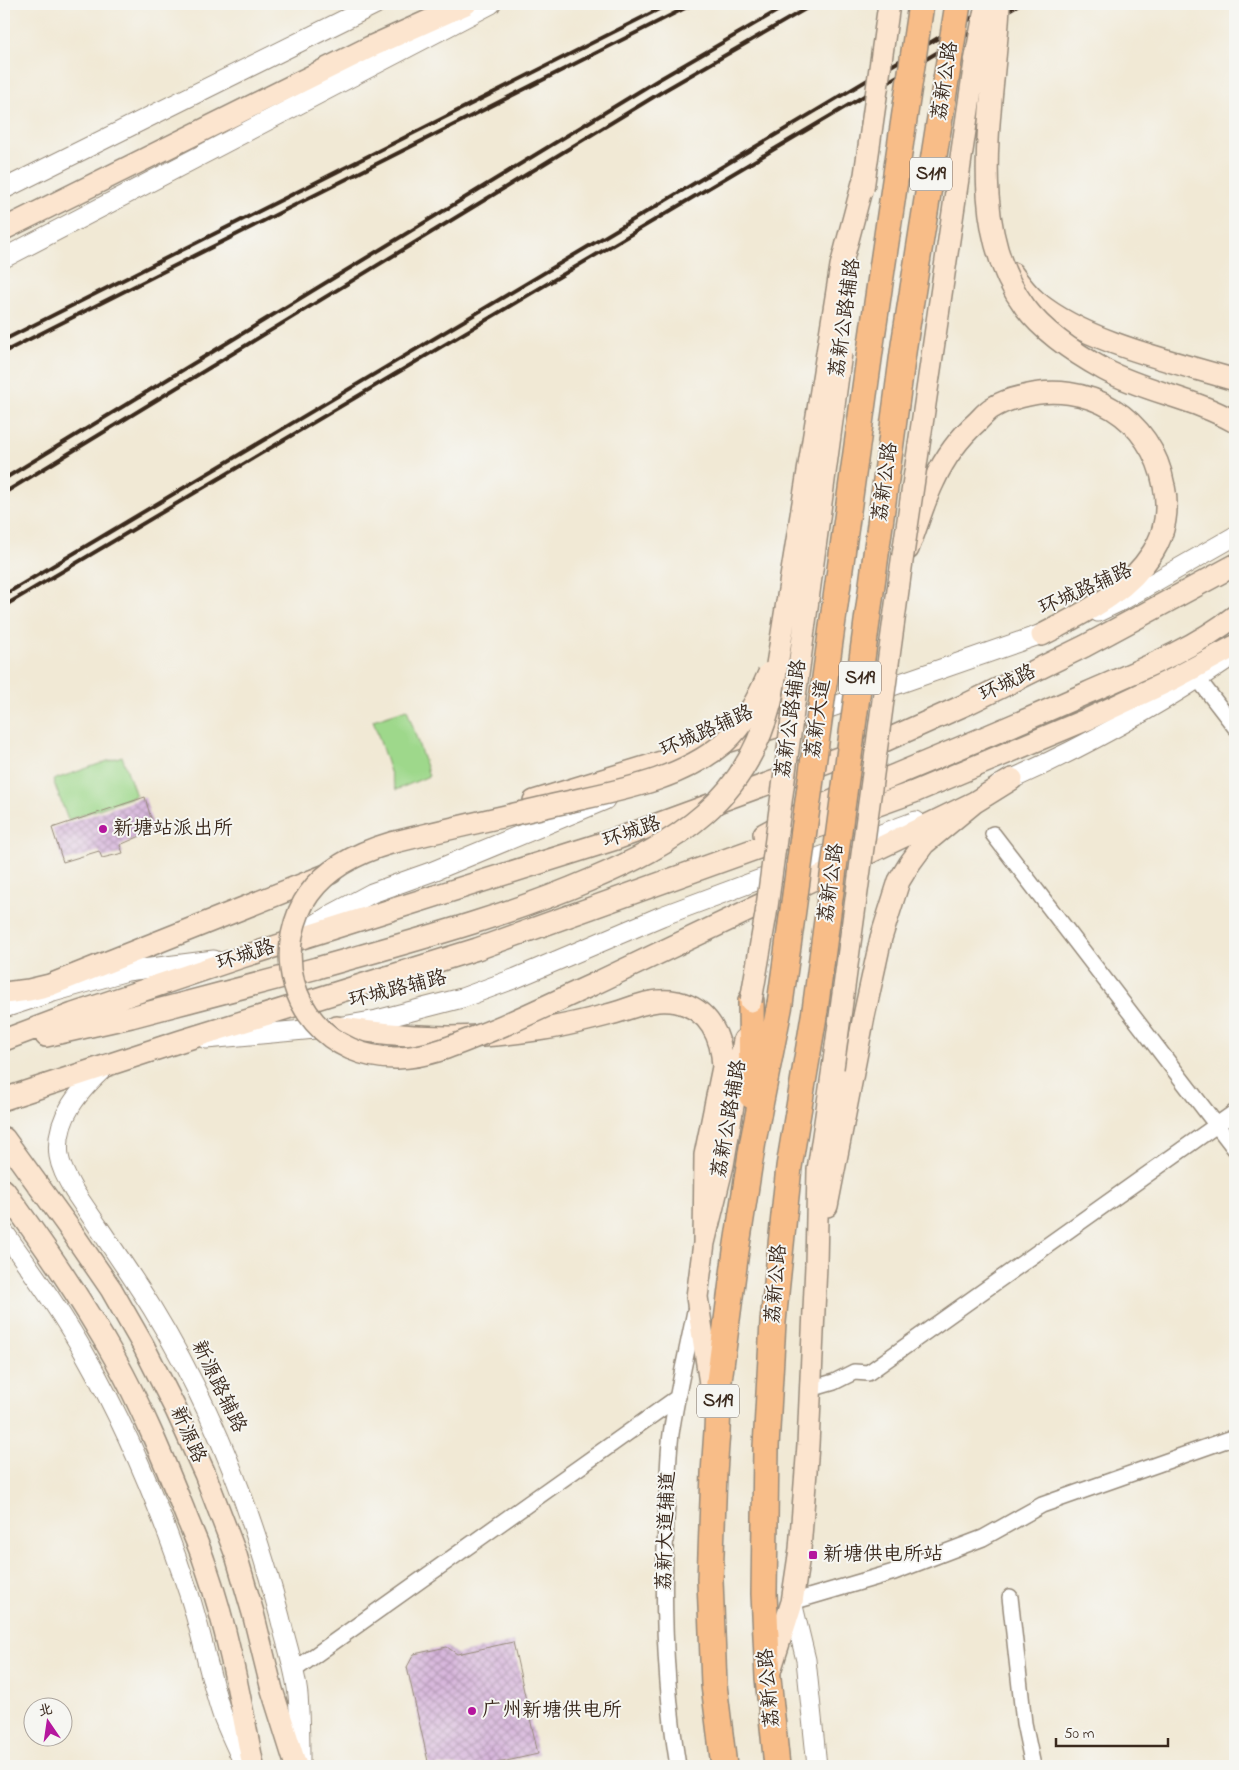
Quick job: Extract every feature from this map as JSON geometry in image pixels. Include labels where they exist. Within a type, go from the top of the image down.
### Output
[{"type":"main road","points":[[4,229],[370,47],[466,4]]},
{"type":"main road","name":"荔新公路辅路","points":[[717,1431],[697,1297],[704,1243],[723,1165],[768,904],[889,4]]},
{"type":"main road","name":"荔新公路","points":[[871,344],[921,4]]},
{"type":"main road","name":"荔新公路","points":[[777,1766],[768,1678],[764,1594],[764,1498],[773,1322],[788,1167],[815,1010],[904,345],[958,4]]},
{"type":"main road","points":[[768,1678],[792,1602],[800,1549],[816,1265],[818,1170],[901,568],[975,62],[986,4]]},
{"type":"main road","points":[[999,4],[986,180],[992,228],[999,253],[1014,291],[1025,307],[1053,336],[1070,349],[1107,371],[1124,379],[1207,408],[1235,422]]},
{"type":"main road","points":[[4,1044],[114,1021],[317,968],[460,928],[529,905],[610,872],[638,858],[687,828],[706,813],[723,795],[750,759],[760,740],[771,702],[840,266],[865,175]]},
{"type":"main road","points":[[999,253],[1022,287],[1037,302],[1071,324],[1128,347],[1235,380]]},
{"type":"main road","name":"荔新大道","points":[[753,1141],[780,1004],[871,344]]},
{"type":"main road","points":[[901,568],[934,481],[963,435],[991,408],[1035,392],[1071,392],[1089,396],[1103,402],[1121,414],[1137,429],[1148,444],[1157,462],[1163,478],[1166,503],[1163,530],[1154,550],[1126,584],[1085,612],[1042,634]]},
{"type":"main road","name":"环城路","points":[[4,1040],[73,1014],[242,957],[619,838],[882,742],[967,704],[1085,646],[1235,565]]},
{"type":"main road","points":[[695,871],[797,816],[1028,720],[1160,660],[1203,637],[1235,616]]},
{"type":"main road","points":[[4,1099],[181,1041],[477,949],[914,792],[1088,719],[1173,679],[1235,646]]},
{"type":"main road","points":[[779,647],[760,693],[739,727],[724,742],[704,757],[680,770],[631,787],[370,849],[333,869],[320,880],[301,907],[293,928],[290,946],[291,970],[296,994],[313,1021],[328,1036],[357,1052],[373,1056],[411,1057],[431,1054],[506,1025],[594,984],[975,802],[1012,779]]},
{"type":"main road","points":[[4,993],[50,985],[287,890],[477,820],[594,782],[779,726]]},
{"type":"main road","points":[[816,1265],[864,1016],[881,938],[899,881],[924,844],[975,802]]},
{"type":"main road","points":[[337,1027],[412,1037],[495,1036],[570,1024],[609,1015],[650,1001],[664,1000],[692,1007],[702,1014],[712,1026],[722,1052],[723,1067],[705,1155],[704,1243]]},
{"type":"main road","points":[[751,1001],[753,1141]]},
{"type":"main road","name":"新源路","points":[[4,1138],[111,1289],[143,1345],[176,1410],[205,1474],[236,1555],[272,1690],[296,1766]]},
{"type":"main road","name":"S119","points":[[724,1766],[714,1685],[711,1628],[712,1516],[719,1381],[724,1334],[753,1141]]},
{"type":"main road","name":"新源路","points":[[4,1190],[81,1302],[114,1357],[146,1418],[205,1564],[222,1619],[240,1694],[253,1766]]},
{"type":"street","points":[[4,188],[376,4]]},
{"type":"street","points":[[4,258],[491,4]]},
{"type":"street","name":"环城路辅路","points":[[283,944],[327,916],[372,894],[431,872],[664,776],[779,726],[1042,634],[1123,600],[1235,536]]},
{"type":"street","name":"环城路辅路","points":[[181,1041],[337,1027],[377,1020],[445,1002],[516,978],[662,916],[926,818],[1085,745],[1154,707],[1235,653]]},
{"type":"street","points":[[1198,679],[1235,727]]},
{"type":"street","points":[[993,834],[1235,1149]]},
{"type":"street","points":[[4,1008],[127,971],[242,957]]},
{"type":"street","name":"新源路辅路","points":[[108,1065],[87,1083],[68,1110],[62,1124],[59,1140],[59,1157],[64,1174],[74,1192],[152,1308],[190,1377],[215,1430],[236,1482],[272,1589],[293,1671],[300,1721],[300,1766]]},
{"type":"street","points":[[810,1389],[834,1382],[854,1372],[868,1373],[1235,1112]]},
{"type":"street","points":[[4,1232],[48,1294],[87,1357],[121,1424],[159,1511],[189,1595],[222,1714],[245,1766]]},
{"type":"street","name":"荔新大道辅道","points":[[678,1766],[674,1745],[668,1667],[664,1572],[671,1435],[697,1297]]},
{"type":"street","points":[[293,1671],[678,1397]]},
{"type":"street","points":[[817,1766],[806,1660],[792,1602],[894,1572],[983,1538],[1042,1505],[1235,1436]]},
{"type":"street","points":[[1010,1597],[1024,1723],[1033,1766]]},
{"type":"green space","points":[[407,709],[429,776],[396,790],[373,720]]},
{"type":"green space","points":[[122,756],[136,796],[68,820],[53,780]]},
{"type":"building","name":"新塘站派出所","points":[[145,797],[154,830],[120,845],[123,853],[102,858],[99,851],[63,862],[52,828]]},
{"type":"building","name":"广州新塘供电所","points":[[513,1642],[538,1754],[484,1766],[429,1766],[407,1667],[414,1654],[447,1647],[457,1654]]},
{"type":"railway","points":[[4,340],[669,4]]},
{"type":"railway","points":[[4,352],[693,4]]},
{"type":"railway","points":[[4,479],[658,80],[789,4]]},
{"type":"railway","points":[[4,493],[665,90],[814,4]]},
{"type":"railway","points":[[4,595],[995,4]]},
{"type":"railway","points":[[4,606],[1019,4]]},
{"type":"place","name":"新塘站派出所","points":[[103,829]]},
{"type":"place","name":"新塘供电所站","points":[[813,1555]]},
{"type":"place","name":"广州新塘供电所","points":[[472,1711]]}]
